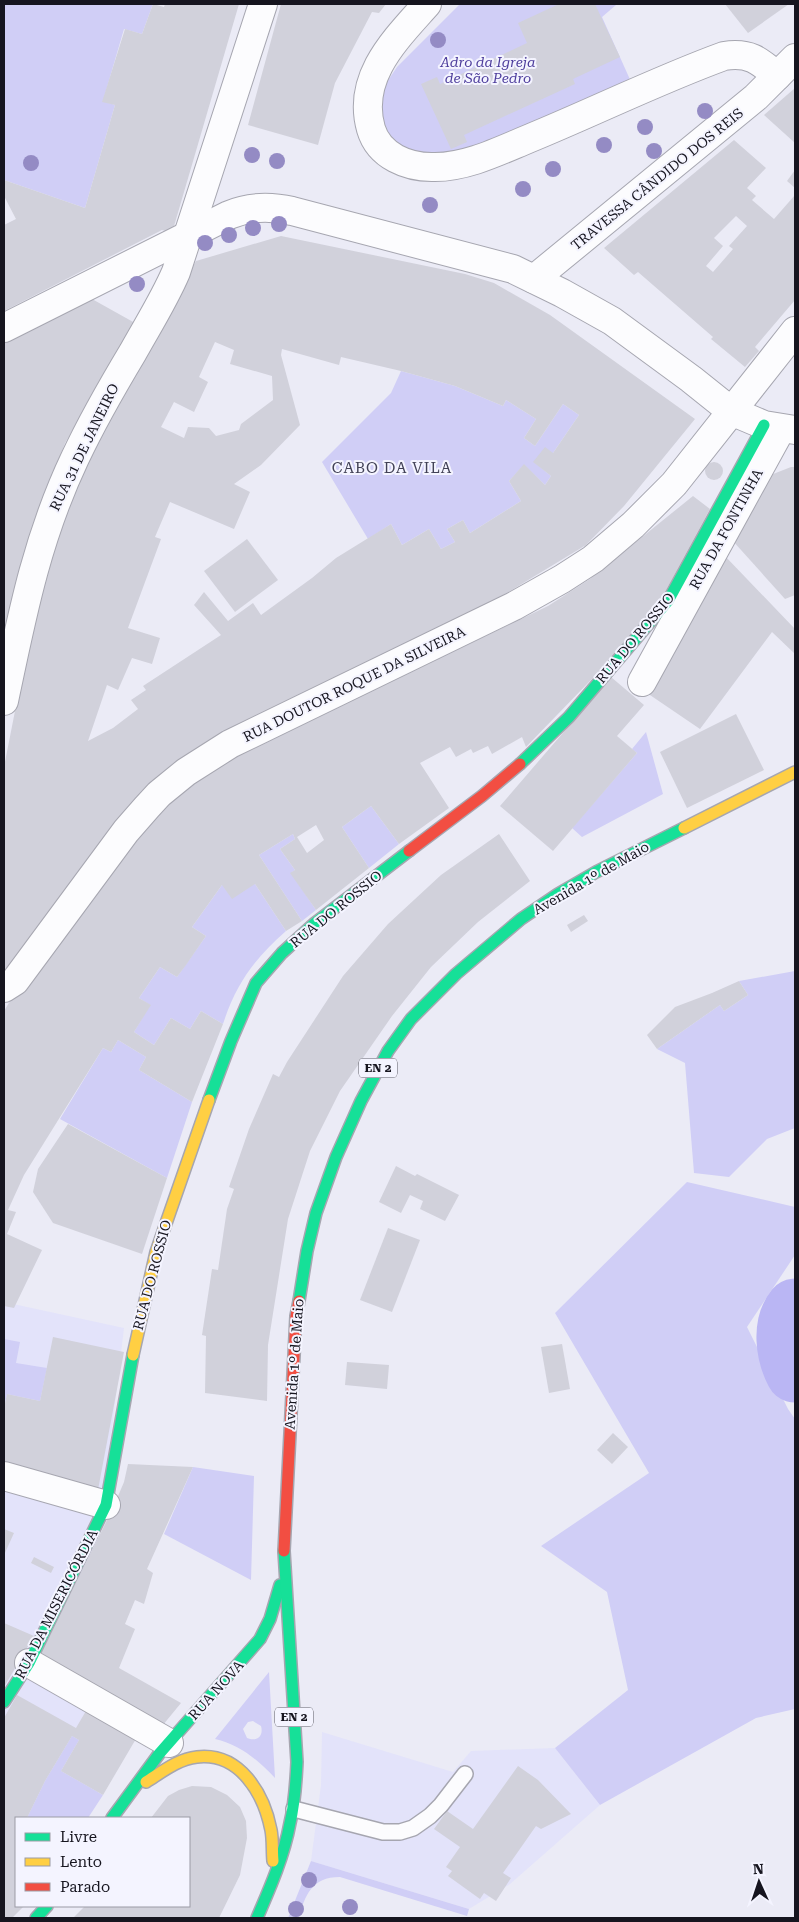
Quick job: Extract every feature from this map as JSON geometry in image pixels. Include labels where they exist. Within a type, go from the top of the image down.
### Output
[{"type":"main road","name":"RUA DO ROSSIO","points":[[106,1505],[137,1331],[156,1252],[184,1166],[247,1001],[256,983],[282,953],[315,923],[502,780],[538,748],[569,716],[668,601],[780,428]]},
{"type":"main road","name":"Avenida 1º de Maio","points":[[257,1918],[286,1840],[294,1809],[296,1762],[284,1545],[294,1331],[307,1251],[322,1194],[361,1101],[388,1051],[411,1019],[439,989],[527,914],[596,872],[795,772]]},
{"type":"main road","points":[[771,784],[795,777]]},
{"type":"main road","name":"RUA DA MISERICÓRDIA","points":[[4,1702],[29,1663],[66,1582],[106,1505]]},
{"type":"main road","name":"RUA NOVA","points":[[113,1817],[169,1743],[260,1639],[270,1619],[277,1596],[284,1545]]},
{"type":"main road","points":[[123,1802],[152,1777],[173,1764],[200,1756],[227,1761],[253,1781],[261,1794],[266,1808],[273,1840],[270,1884]]},
{"type":"main road","points":[[36,1918],[46,1907]]},
{"type":"street","name":"RUA 31 DE JANEIRO","points":[[4,700],[28,588],[55,504],[100,409],[167,291],[180,260],[263,4]]},
{"type":"street","points":[[427,4],[392,44],[377,67],[369,93],[368,114],[372,132],[378,143],[395,159],[409,165],[436,168],[471,160],[518,143],[724,56],[741,54],[786,67]]},
{"type":"street","name":"TRAVESSA CÂNDIDO DOS REIS","points":[[534,279],[756,97],[786,67]]},
{"type":"street","points":[[4,328],[241,210],[262,207],[284,210],[502,266],[534,279],[586,306],[631,333],[731,411],[780,428]]},
{"type":"street","name":"RUA DOUTOR ROQUE DA SILVEIRA","points":[[4,988],[14,981],[136,819],[172,782],[199,762],[230,744],[498,614],[539,593],[578,569],[619,537],[674,484],[795,330]]},
{"type":"street","name":"RUA DA FONTINHA","points":[[642,682],[780,428]]},
{"type":"street","points":[[4,1476],[106,1505]]},
{"type":"street","points":[[29,1663],[169,1743]]},
{"type":"lane","points":[[294,1809],[383,1832],[400,1832],[413,1828],[430,1816],[465,1774]]},
{"type":"shaded area","points":[[4,1302],[124,1328],[79,1700],[136,1733],[83,1817],[15,1817],[15,1907],[20,1907],[9,1918],[4,1918]]},
{"type":"shaded area","points":[[322,1732],[453,1772],[471,1751],[555,1748],[600,1805],[510,1884],[469,1909],[311,1861],[321,1785]]},
{"type":"green space","points":[[4,4],[153,4],[142,34],[124,29],[103,101],[115,105],[85,208],[4,180]]},
{"type":"green space","name":"Adro da Igreja de São Pedro","points":[[460,4],[614,4],[616,5],[602,17],[632,84],[582,107],[466,149],[426,158],[392,142],[383,125],[381,111],[383,93],[387,82],[397,67]]},
{"type":"green space","points":[[401,371],[455,386],[503,406],[506,400],[536,419],[524,438],[535,446],[563,404],[579,415],[553,453],[534,462],[551,476],[545,485],[524,465],[509,481],[521,501],[470,533],[463,520],[447,529],[455,542],[441,549],[429,529],[402,545],[391,524],[368,539],[322,462],[391,393]]},
{"type":"green space","points":[[646,732],[663,794],[582,837],[572,828],[637,753],[632,749]]},
{"type":"green space","points":[[371,806],[399,844],[369,868],[342,827]]},
{"type":"green space","points":[[293,834],[295,839],[280,849],[295,870],[291,873],[316,910],[302,921],[259,855]]},
{"type":"green space","points":[[255,884],[286,931],[264,952],[247,973],[240,984],[223,1024],[201,1011],[190,1029],[171,1018],[154,1045],[134,1032],[150,1005],[139,998],[160,967],[177,977],[206,936],[192,927],[222,885]]},
{"type":"green space","points":[[795,971],[795,1128],[767,1139],[729,1177],[694,1173],[685,1063],[657,1049],[720,1005],[724,1011],[748,995],[739,981]]},
{"type":"green space","points":[[118,1040],[146,1057],[139,1070],[192,1102],[167,1178],[60,1119],[103,1048],[111,1052]]},
{"type":"green space","points":[[687,1182],[795,1207],[795,1255],[747,1327],[788,1409],[795,1419],[795,1709],[756,1718],[600,1805],[555,1748],[628,1690],[607,1592],[541,1546],[649,1473],[555,1313]]},
{"type":"green space","points":[[4,1339],[20,1342],[16,1363],[47,1368],[40,1401],[7,1394],[4,1403]]},
{"type":"green space","points":[[193,1467],[254,1476],[251,1580],[164,1534]]},
{"type":"green space","points":[[269,1672],[275,1778],[248,1754],[232,1745],[215,1739]],"holes":[[[253,1721],[261,1726],[262,1730],[258,1738],[247,1738],[243,1729],[248,1722]]]},
{"type":"green space","points":[[72,1736],[79,1740],[61,1771],[103,1795],[89,1817],[27,1817],[45,1781]]},
{"type":"green space","points":[[311,1861],[469,1909],[467,1916],[340,1877],[322,1880],[316,1884],[307,1895],[298,1918],[288,1918]]},
{"type":"building","points":[[153,4],[164,7],[165,4],[239,4],[172,233],[162,230],[4,311],[4,225],[16,219],[4,196],[4,180],[85,208],[115,105],[102,102],[125,29],[142,34]]},
{"type":"building","points":[[281,4],[386,4],[379,13],[372,12],[335,83],[318,145],[248,125]]},
{"type":"building","points":[[559,4],[595,4],[620,57],[573,79],[575,84],[464,135],[467,142],[451,149],[421,84],[437,77],[440,84],[527,43],[518,23]]},
{"type":"building","points":[[725,4],[789,4],[748,33]]},
{"type":"building","points":[[795,88],[795,143],[764,115]]},
{"type":"building","points":[[734,140],[766,168],[747,188],[756,196],[752,200],[774,219],[795,195],[795,300],[755,347],[759,351],[745,367],[711,339],[713,337],[638,272],[634,275],[604,248]],"holes":[[[736,216],[747,226],[729,246],[733,249],[713,272],[706,266],[723,246],[714,238]]]},
{"type":"building","points":[[795,170],[795,188],[787,181]]},
{"type":"building","points":[[281,236],[465,274],[494,283],[550,315],[695,419],[624,506],[586,545],[477,611],[232,734],[50,922],[31,935],[26,955],[4,979],[4,767],[55,533],[101,434],[196,261]],"holes":[[[215,342],[234,350],[230,364],[272,376],[273,400],[241,424],[239,430],[216,436],[209,428],[188,427],[184,438],[161,427],[174,402],[194,412],[208,382],[199,377]],[[282,349],[339,365],[341,357],[401,371],[455,386],[503,406],[506,400],[536,419],[524,438],[535,446],[563,404],[579,415],[553,453],[545,447],[533,462],[551,476],[545,485],[524,464],[509,481],[521,501],[470,533],[463,520],[447,529],[455,542],[441,549],[429,529],[402,545],[391,524],[336,558],[261,615],[253,603],[228,621],[204,592],[194,605],[221,635],[143,686],[146,690],[131,700],[138,709],[113,728],[88,741],[107,685],[118,690],[132,658],[152,664],[160,638],[128,628],[161,539],[155,537],[170,502],[234,529],[250,492],[234,484],[261,465],[300,425],[281,355]]]},
{"type":"building","points":[[92,299],[135,323],[65,443],[38,514],[4,645],[4,342]]},
{"type":"building","points":[[714,462],[720,465],[723,471],[720,477],[714,480],[708,477],[705,471],[708,465]]},
{"type":"building","points":[[795,467],[795,595],[785,599],[732,540],[763,478]]},
{"type":"building","points":[[693,496],[710,509],[651,618],[526,747],[522,737],[492,754],[488,746],[473,753],[471,749],[456,757],[450,747],[420,763],[449,808],[399,844],[371,806],[342,827],[369,868],[316,910],[290,873],[295,870],[280,849],[295,839],[293,834],[259,855],[302,921],[286,931],[255,884],[232,899],[222,885],[192,927],[206,936],[186,965],[177,977],[160,967],[139,998],[151,1005],[134,1032],[154,1045],[171,1018],[190,1029],[201,1011],[223,1024],[192,1102],[139,1070],[146,1057],[118,1040],[111,1052],[103,1048],[24,1175],[8,1210],[16,1212],[7,1234],[42,1250],[14,1308],[4,1306],[4,1011],[15,993],[142,825],[190,785],[243,752],[548,606],[590,579]],"holes":[[[316,825],[324,840],[307,853],[297,837]]]},
{"type":"building","points":[[247,539],[278,580],[235,612],[204,571]]},
{"type":"building","points":[[724,555],[795,629],[795,654],[772,632],[700,729],[647,693]]},
{"type":"building","points":[[611,677],[644,705],[617,736],[637,753],[553,851],[500,806]]},
{"type":"building","points":[[736,714],[764,770],[687,808],[660,752]]},
{"type":"building","points":[[499,834],[530,881],[478,922],[431,967],[392,1016],[340,1091],[310,1151],[288,1219],[268,1345],[267,1401],[205,1393],[206,1336],[202,1335],[212,1269],[218,1270],[227,1209],[234,1189],[229,1187],[249,1129],[273,1074],[279,1077],[343,976],[388,924],[441,875]]},
{"type":"building","points":[[584,915],[588,921],[571,932],[567,925]]},
{"type":"building","points":[[739,981],[748,995],[724,1011],[720,1005],[657,1049],[647,1035],[675,1007]]},
{"type":"building","points":[[68,1124],[167,1178],[142,1254],[53,1223],[33,1192],[38,1169]]},
{"type":"building","points":[[396,1166],[415,1176],[417,1174],[459,1195],[445,1221],[420,1209],[423,1201],[410,1195],[401,1213],[379,1202]]},
{"type":"building","points":[[388,1228],[420,1240],[392,1312],[360,1300]]},
{"type":"building","points":[[53,1337],[124,1352],[97,1495],[4,1468],[4,1403],[7,1394],[40,1401]]},
{"type":"building","points":[[562,1344],[570,1389],[549,1393],[541,1347]]},
{"type":"building","points":[[347,1362],[389,1365],[387,1389],[345,1385]]},
{"type":"building","points":[[613,1433],[628,1447],[612,1464],[597,1450]]},
{"type":"building","points":[[128,1464],[193,1467],[147,1569],[153,1573],[144,1604],[135,1600],[125,1624],[135,1629],[119,1668],[181,1703],[158,1731],[37,1661],[113,1508],[124,1482]]},
{"type":"building","points":[[4,1529],[14,1533],[4,1555]]},
{"type":"building","points":[[34,1557],[54,1567],[51,1573],[31,1563]]},
{"type":"building","points":[[4,1623],[34,1636],[4,1687]]},
{"type":"building","points":[[17,1695],[76,1728],[90,1704],[140,1732],[103,1795],[61,1771],[79,1740],[72,1736],[45,1781],[27,1817],[15,1817],[15,1907],[23,1907],[12,1918],[4,1918],[4,1718]]},
{"type":"building","points":[[518,1766],[538,1780],[571,1814],[541,1829],[536,1826],[503,1873],[511,1878],[496,1901],[484,1893],[480,1899],[448,1876],[452,1871],[446,1867],[460,1847],[434,1829],[447,1811],[473,1829]]},
{"type":"building","points":[[192,1786],[211,1787],[227,1795],[240,1807],[246,1821],[247,1838],[240,1875],[219,1918],[73,1918],[84,1907],[190,1907],[190,1817],[152,1817],[168,1796]]},
{"type":"waterway","points":[[795,1308],[786,1331],[787,1349],[795,1373]]},
{"type":"traffic: fast","points":[[520,764],[569,717],[668,601],[764,425]]},
{"type":"traffic: fast","points":[[299,1301],[307,1251],[316,1213],[336,1157],[361,1101],[388,1051],[411,1019],[456,974],[521,919],[558,894],[596,872],[684,828]]},
{"type":"traffic: fast","points":[[209,1100],[231,1041],[256,983],[282,953],[315,923],[409,851]]},
{"type":"traffic: fast","points":[[4,1702],[29,1663],[106,1505],[133,1355]]},
{"type":"traffic: fast","points":[[257,1918],[284,1848],[292,1815],[296,1785],[297,1762],[284,1551]]},
{"type":"traffic: fast","points":[[113,1817],[159,1754],[260,1639],[270,1619],[280,1585]]},
{"type":"traffic: fast","points":[[36,1918],[46,1907]]},
{"type":"traffic: slow","points":[[684,828],[795,772]]},
{"type":"traffic: slow","points":[[133,1355],[156,1252],[209,1100]]},
{"type":"traffic: slow","points":[[146,1782],[164,1770],[190,1758],[212,1757],[226,1761],[247,1778],[263,1803],[271,1830],[273,1861]]},
{"type":"traffic: jam","points":[[409,851],[482,796],[520,764]]},
{"type":"traffic: jam","points":[[284,1551],[296,1316],[299,1301]]},
{"type":"district","name":"CABO DA VILA","points":[[392,468]]}]
